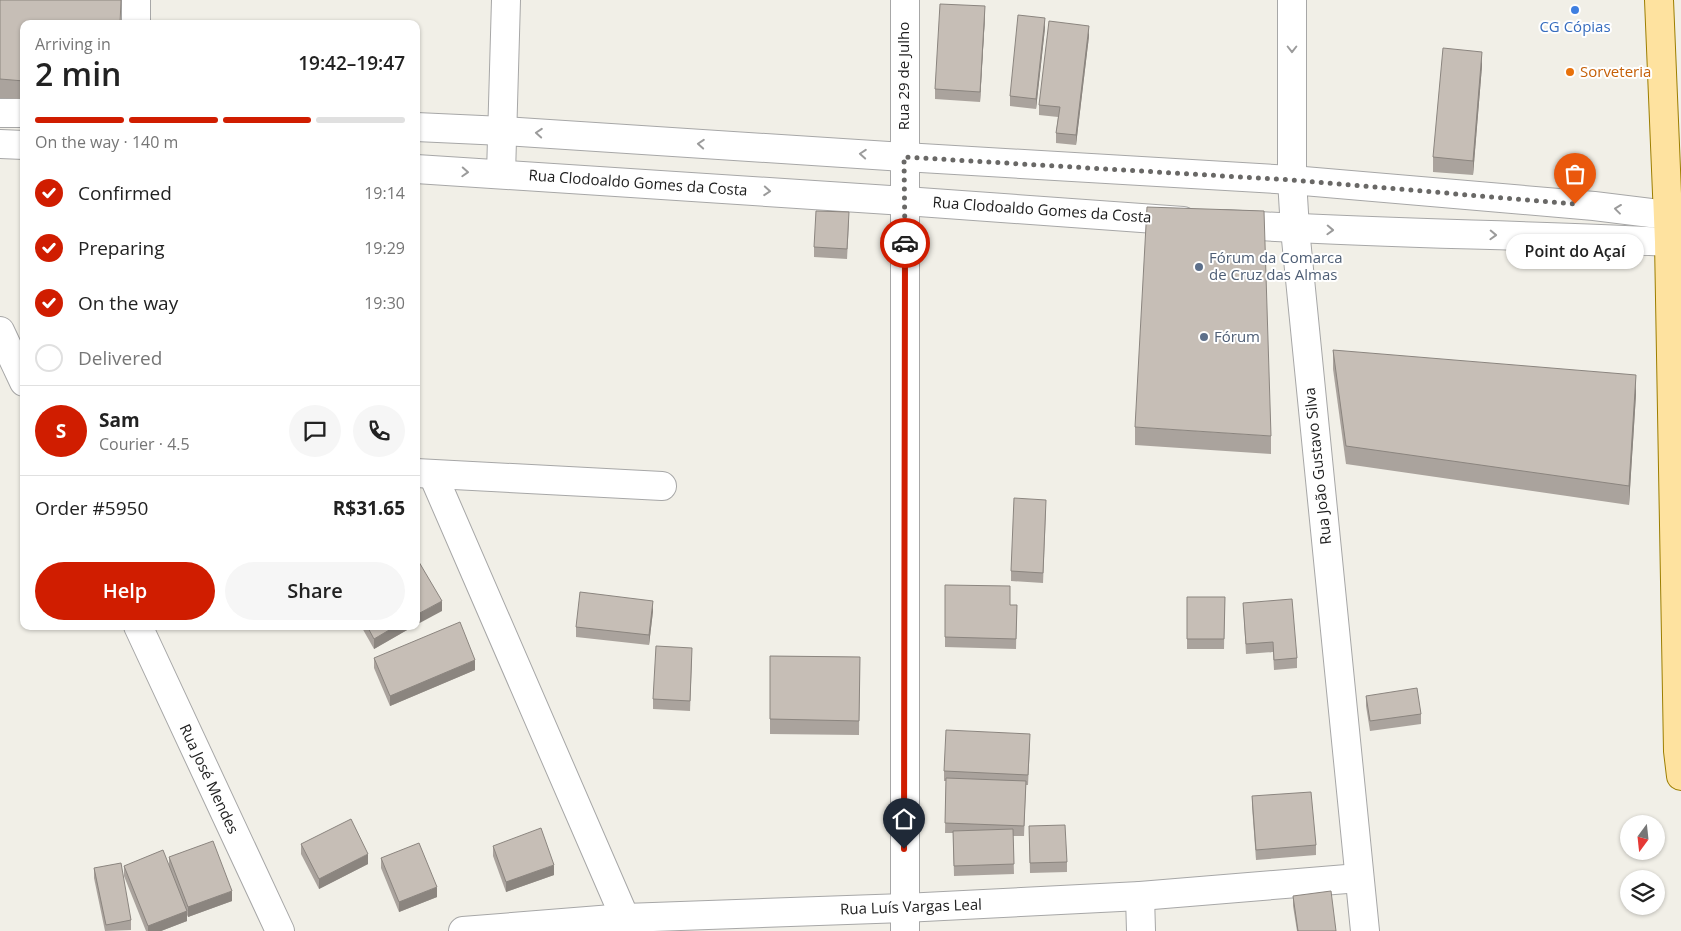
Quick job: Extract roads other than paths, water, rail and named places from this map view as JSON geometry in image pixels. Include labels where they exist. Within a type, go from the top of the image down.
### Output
[{"type":"main road","points":[[1659,0],[1674,215],[1668,242],[1677,741],[1681,776]]},
{"type":"street","points":[[136,0],[136,20]]},
{"type":"street","points":[[501,174],[506,0]]},
{"type":"street","name":"Rua 29 de Julho","points":[[904,0],[904,919]]},
{"type":"street","name":"Rua João Gustavo Silva","points":[[1292,0],[1292,180],[1295,229],[1365,931]]},
{"type":"street","points":[[0,112],[20,113]]},
{"type":"street","points":[[420,128],[503,131],[1292,180],[1594,206],[1674,215]]},
{"type":"street","points":[[0,144],[20,145]]},
{"type":"street","name":"Rua Clodoaldo Gomes da Costa","points":[[420,169],[1295,229],[1668,242]]},
{"type":"street","points":[[0,331],[20,374]]},
{"type":"street","points":[[625,918],[425,474],[662,486]]},
{"type":"street","name":"Rua José Mendes","points":[[140,630],[280,931]]},
{"type":"street","name":"Rua Luís Vargas Leal","points":[[463,931],[625,918],[904,919],[1140,896],[1359,878]]},
{"type":"street","points":[[1140,896],[1141,931]]},
{"type":"place","name":"CG Cópias","points":[[1575,10]]},
{"type":"place","name":"Sorveteria","points":[[1570,72]]},
{"type":"place","name":"Point do Açaí","points":[[1575,204]]},
{"type":"place","name":"Fórum da Comarca de Cruz das Almas","points":[[1199,267]]},
{"type":"place","name":"Fórum","points":[[1204,337]]}]
